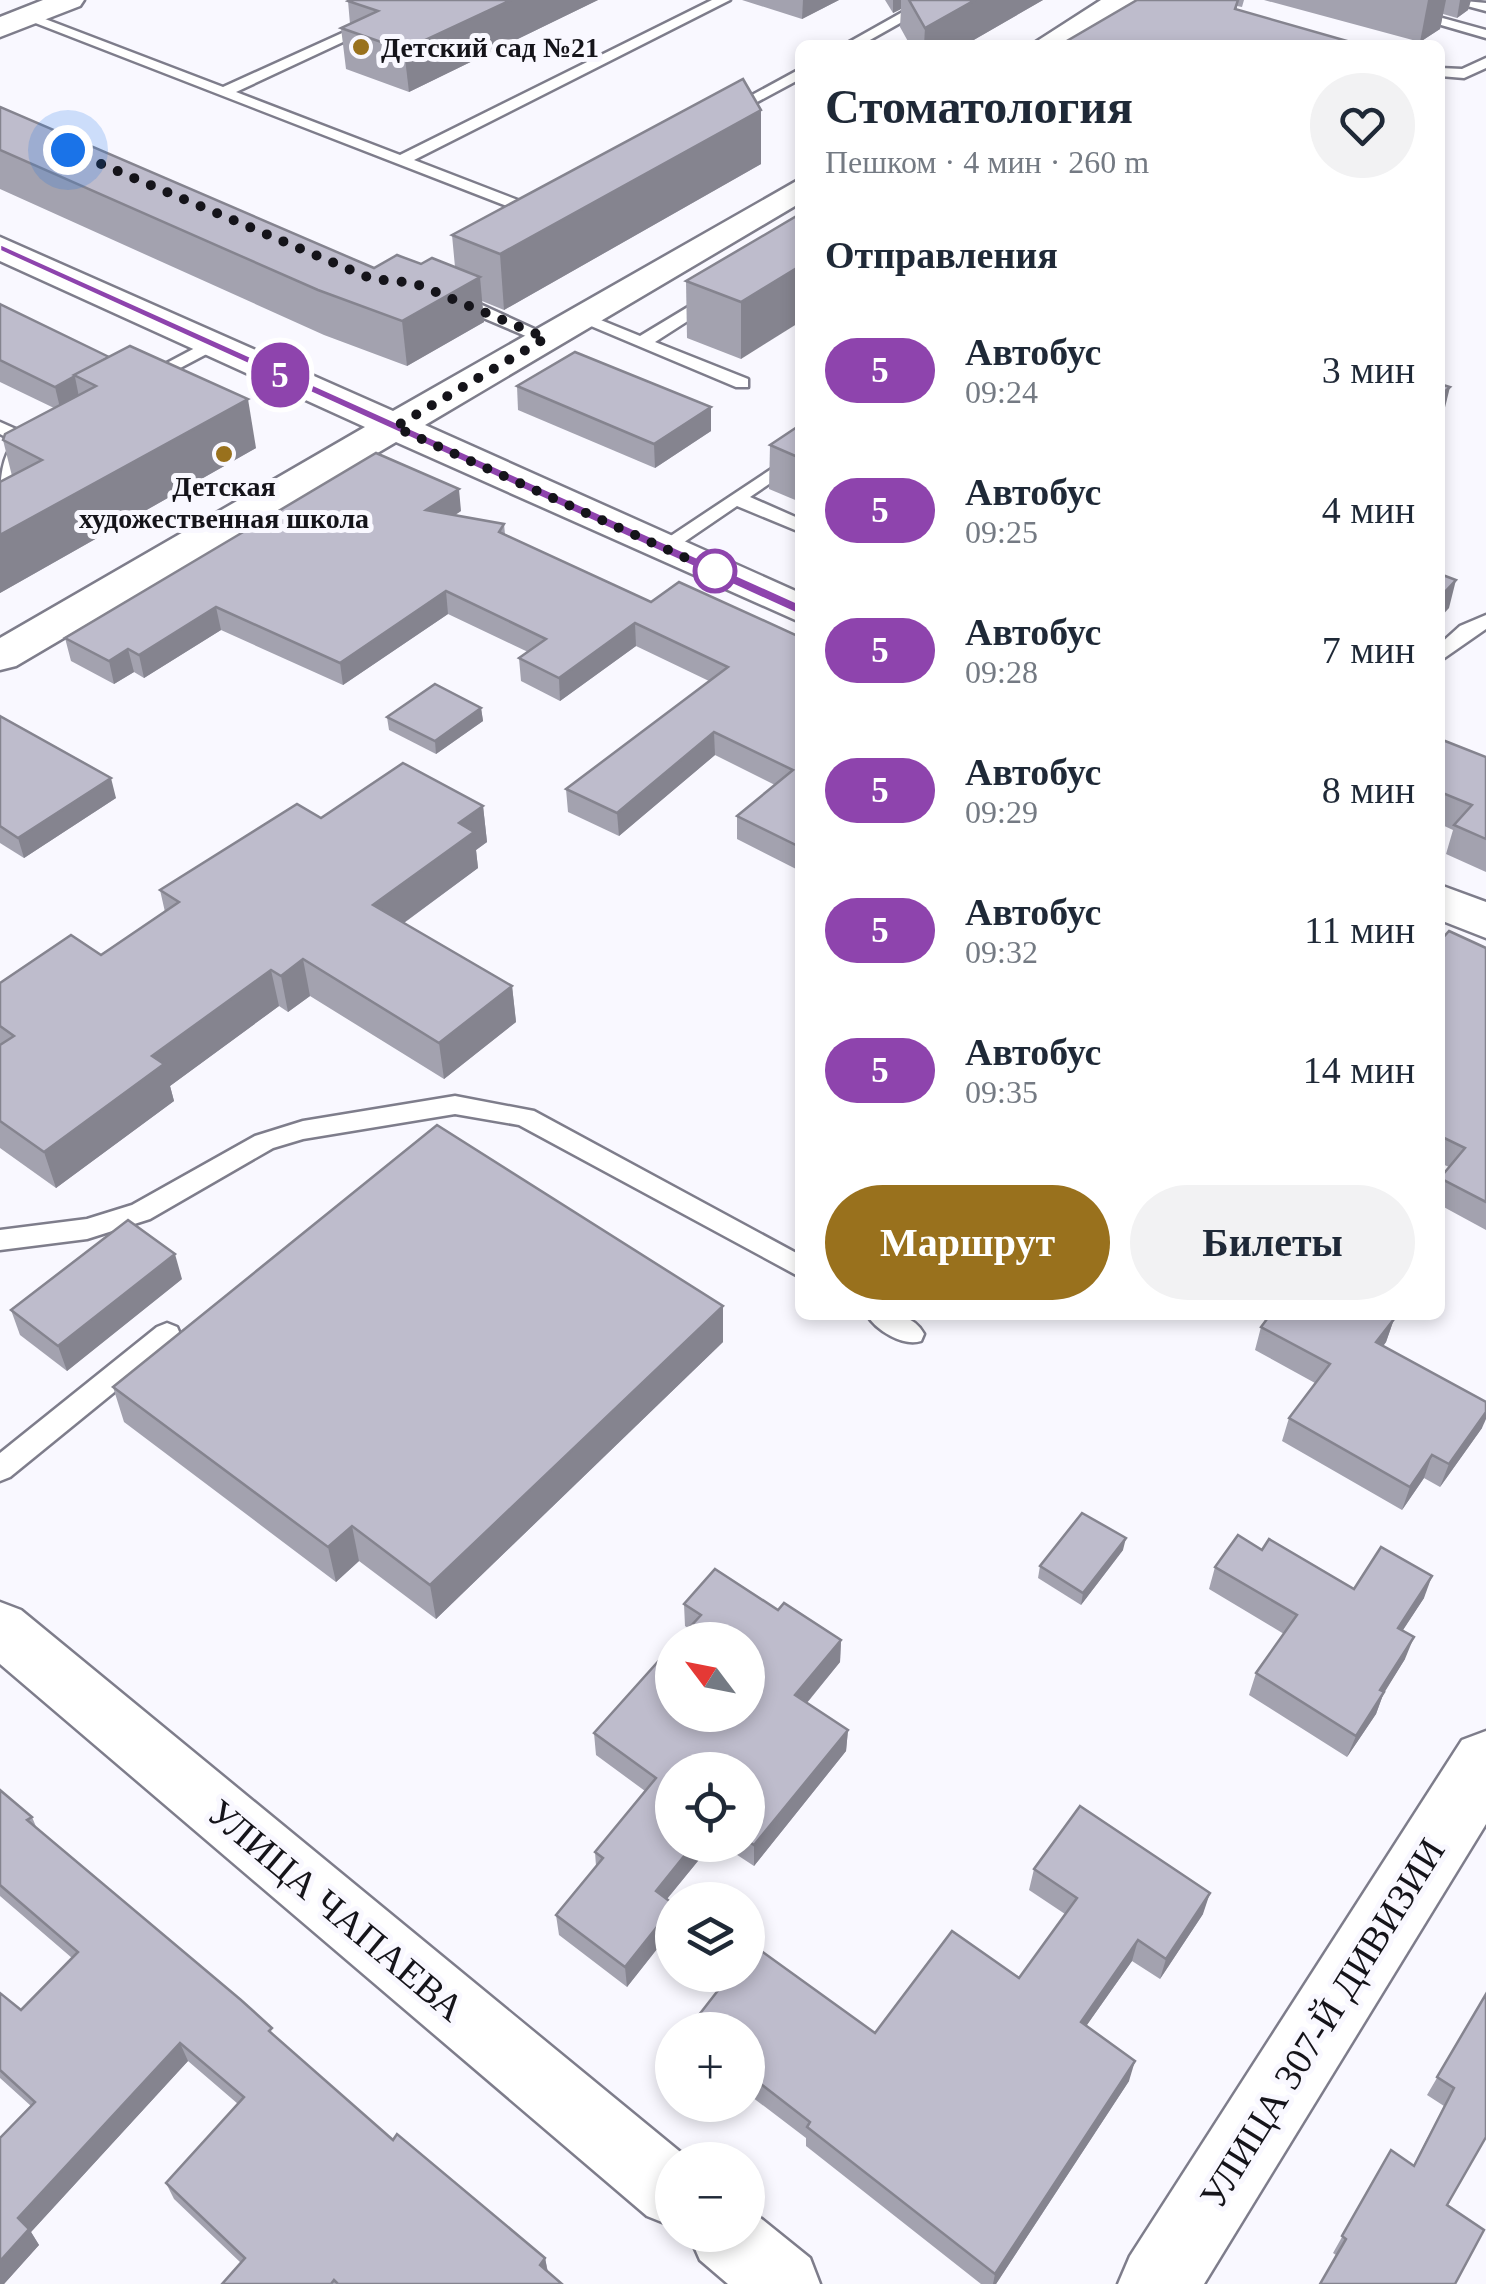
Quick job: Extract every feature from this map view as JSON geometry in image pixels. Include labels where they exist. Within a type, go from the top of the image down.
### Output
[{"type":"street","points":[[14,22],[69,0]]},
{"type":"street","points":[[1056,40],[1118,8]]},
{"type":"street","points":[[0,657],[795,192]]},
{"type":"street","points":[[0,248],[795,607]]},
{"type":"street","points":[[1445,902],[1486,922]]},
{"type":"street","name":"УЛИЦА ЧАПАЕВА","points":[[0,1628],[655,2177]]},
{"type":"street","name":"УЛИЦА 307-Й ДИВИЗИИ","points":[[1158,2284],[1486,1762]]},
{"type":"street","points":[[746,2252],[784,2284]]},
{"type":"lane","points":[[224,92],[426,0]]},
{"type":"lane","points":[[400,161],[723,0]]},
{"type":"lane","points":[[860,40],[934,0]]},
{"type":"lane","points":[[1362,0],[1486,34]]},
{"type":"lane","points":[[1461,0],[1486,6]]},
{"type":"lane","points":[[14,22],[224,92],[540,214]]},
{"type":"lane","points":[[1445,72],[1482,69]]},
{"type":"lane","points":[[713,120],[795,76]]},
{"type":"lane","points":[[524,223],[558,205]]},
{"type":"lane","points":[[641,342],[736,285]]},
{"type":"lane","points":[[433,291],[563,328],[641,342],[742,382]]},
{"type":"lane","points":[[122,392],[212,344]]},
{"type":"lane","points":[[0,504],[10,453],[59,424]]},
{"type":"lane","points":[[0,427],[27,441]]},
{"type":"lane","points":[[664,548],[795,457]]},
{"type":"lane","points":[[735,498],[795,524]]},
{"type":"lane","points":[[1445,649],[1466,630],[1486,621]]},
{"type":"lane","points":[[0,1240],[87,1228],[140,1212],[264,1142],[303,1130],[455,1105],[525,1117],[795,1264]]},
{"type":"lane","points":[[888,1320],[912,1334]]},
{"type":"lane","points":[[0,1469],[167,1334]]},
{"type":"building","points":[[350,0],[511,0],[404,50],[341,28],[378,11]]},
{"type":"building","points":[[909,0],[975,0],[925,28]]},
{"type":"building","points":[[1137,0],[1238,0],[1235,9],[1344,40],[1069,40]]},
{"type":"building","points":[[743,79],[761,110],[500,254],[452,235]]},
{"type":"building","points":[[0,107],[374,268],[397,255],[421,264],[432,258],[480,277],[402,321],[318,290],[0,150]]},
{"type":"building","points":[[795,217],[795,269],[741,302],[686,281]]},
{"type":"building","points":[[0,304],[109,357],[55,387],[0,360]]},
{"type":"building","points":[[130,346],[248,399],[0,535],[0,482],[42,460],[3,440],[5,434],[96,386],[74,375]]},
{"type":"building","points":[[575,352],[711,407],[654,444],[517,386]]},
{"type":"building","points":[[795,428],[795,456],[770,445]]},
{"type":"building","points":[[376,453],[459,489],[426,510],[504,524],[499,532],[651,602],[679,582],[795,635],[795,845],[737,816],[793,770],[714,732],[617,813],[566,789],[728,667],[635,623],[559,678],[519,658],[546,639],[446,591],[340,663],[216,607],[139,655],[128,649],[109,661],[65,638]]},
{"type":"building","points":[[1445,576],[1456,580],[1445,592]]},
{"type":"building","points":[[435,684],[481,708],[435,741],[387,717]]},
{"type":"building","points":[[0,716],[111,778],[18,838],[0,826]]},
{"type":"building","points":[[1445,741],[1486,757],[1486,839],[1454,825],[1472,805],[1445,794]]},
{"type":"building","points":[[403,763],[483,806],[459,823],[474,832],[373,905],[512,986],[439,1043],[303,959],[281,976],[271,970],[152,1056],[164,1064],[44,1152],[0,1121],[0,1045],[14,1036],[0,1026],[0,983],[71,935],[101,955],[179,902],[160,890],[297,804],[321,818]]},
{"type":"building","points":[[1449,931],[1486,948],[1486,1202],[1445,1181],[1445,1172],[1465,1148],[1445,1138],[1445,935]]},
{"type":"building","points":[[437,1125],[723,1306],[430,1585],[352,1526],[328,1547],[113,1387]]},
{"type":"building","points":[[128,1220],[175,1254],[58,1346],[11,1310]]},
{"type":"building","points":[[1266,1320],[1393,1320],[1376,1342],[1486,1402],[1486,1412],[1449,1464],[1432,1455],[1410,1487],[1289,1418],[1330,1364],[1261,1327]]},
{"type":"building","points":[[1082,1513],[1126,1538],[1083,1593],[1040,1566]]},
{"type":"building","points":[[1238,1535],[1262,1550],[1269,1539],[1354,1589],[1381,1547],[1432,1576],[1398,1628],[1414,1637],[1356,1736],[1256,1673],[1297,1615],[1215,1567]]},
{"type":"building","points":[[715,1569],[778,1610],[784,1603],[841,1640],[795,1695],[848,1730],[765,1832],[765,1752],[655,1752],[655,1777],[594,1733],[655,1665],[655,1732],[765,1732],[765,1622],[695,1622],[701,1615],[684,1604]]},
{"type":"building","points":[[655,1779],[655,1862],[679,1862],[663,1882],[655,1882],[655,1929],[625,1967],[556,1915],[603,1858],[595,1852]]},
{"type":"building","points":[[0,1790],[32,1817],[27,1820],[241,2000],[272,2028],[269,2031],[393,2140],[397,2134],[545,2258],[540,2265],[562,2284],[338,2284],[334,2280],[331,2284],[222,2284],[245,2258],[166,2183],[244,2097],[180,2043],[18,2218],[29,2229],[0,2261],[0,2138],[35,2102],[0,2070],[0,1993],[21,2010],[78,1952],[0,1885]]},
{"type":"building","points":[[1080,1806],[1210,1893],[1166,1959],[1138,1940],[1081,2022],[1135,2061],[995,2274],[807,2127],[810,2122],[765,2087],[765,2012],[701,2012],[717,1992],[765,1992],[765,1954],[875,2033],[952,1931],[1019,1978],[1077,1898],[1034,1869]]},
{"type":"building","points":[[1486,1994],[1486,2137],[1447,2205],[1484,2230],[1455,2284],[1320,2284],[1346,2239],[1342,2236],[1391,2150],[1414,2166],[1454,2088],[1437,2077]]},
{"type":"bus line","name":"5","points":[[0,248],[795,607]]},
{"type":"place","name":"Детский сад №21","points":[[361,47]]},
{"type":"place","name":"Детская художественная школа","points":[[224,454]]},
{"type":"route","points":[[68,150],[372,279],[414,283],[546,338],[395,427],[715,571]]}]
